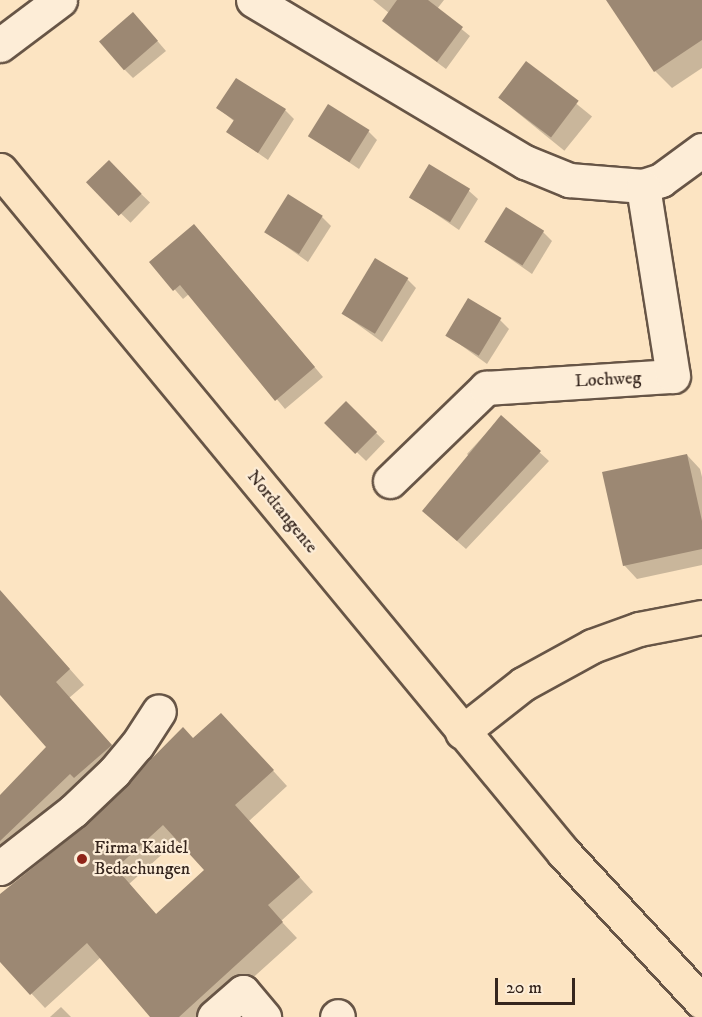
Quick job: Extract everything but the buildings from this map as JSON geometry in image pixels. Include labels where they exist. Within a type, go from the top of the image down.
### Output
[{"type":"main road","name":"Nordtangente","points":[[0,170],[564,853],[702,1002]]},
{"type":"main road","points":[[462,732],[523,684],[592,646],[639,629],[702,617]]},
{"type":"street","points":[[0,45],[60,0]]},
{"type":"street","points":[[254,0],[525,162],[569,180],[643,186],[661,180],[702,150]]},
{"type":"street","name":"Lochweg","points":[[390,481],[486,388],[673,376],[643,186]]},
{"type":"street","points":[[0,868],[73,811],[114,772],[159,711]]},
{"type":"street","points":[[214,1017],[243,992],[264,1017]]},
{"type":"place","name":"Firma Kaidel Bedachungen","points":[[82,859]]}]
